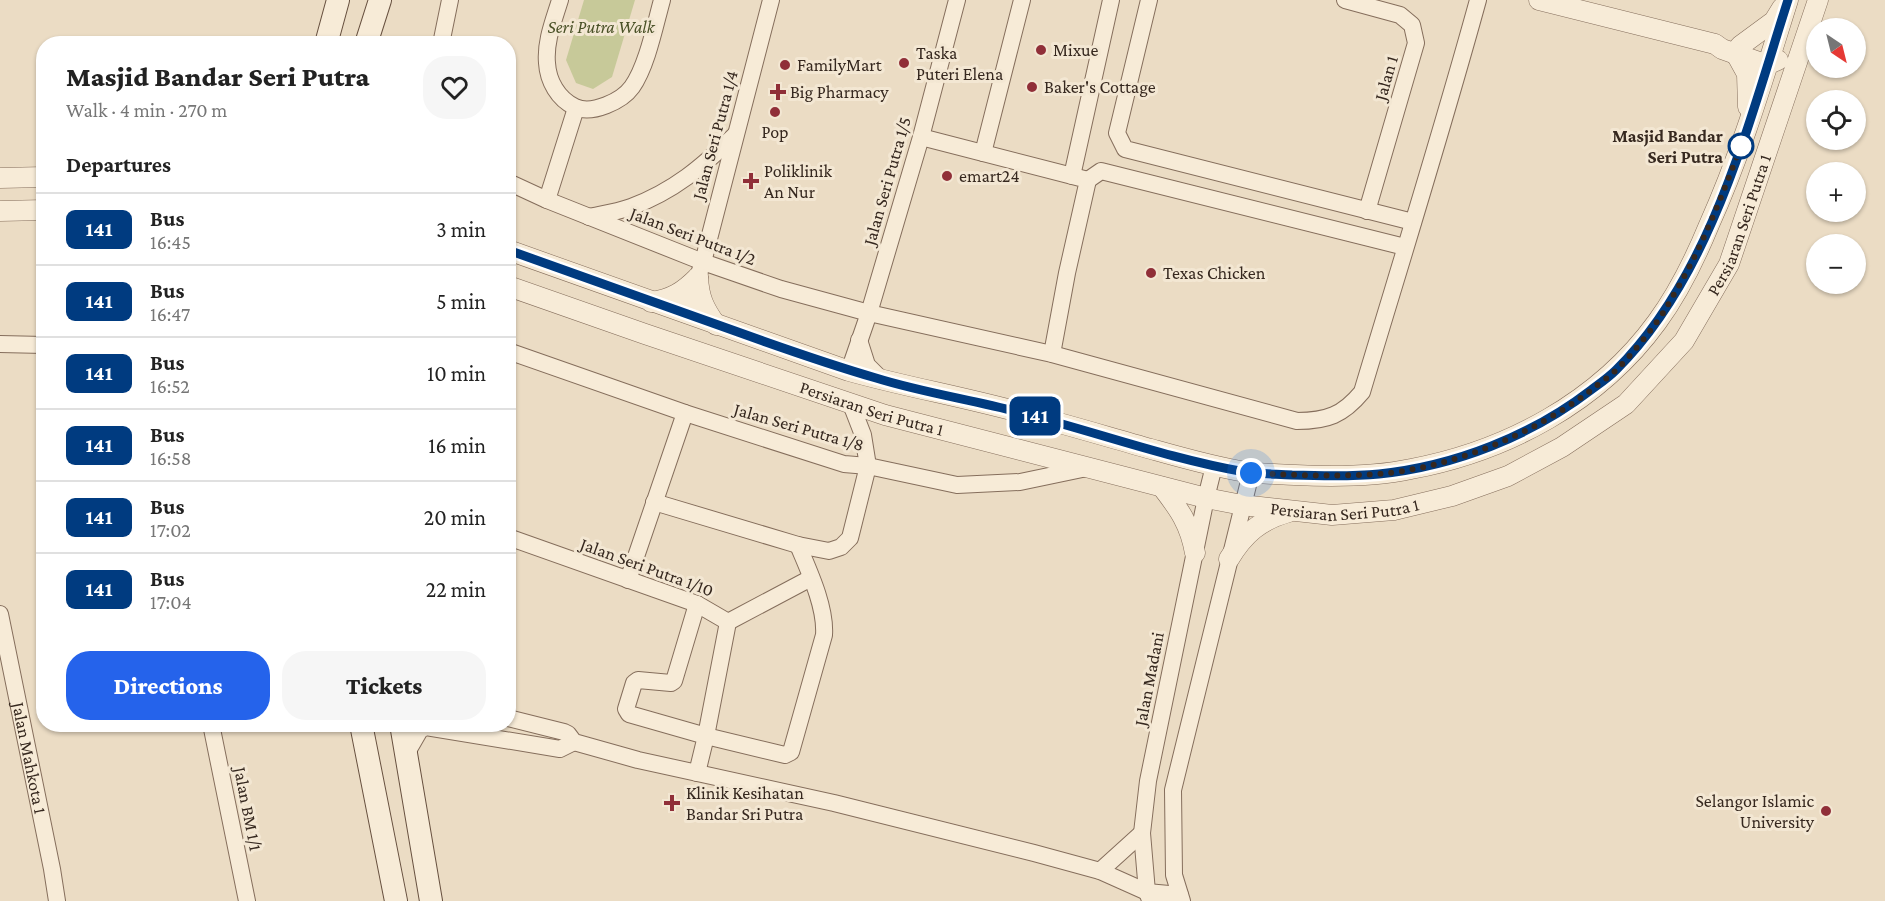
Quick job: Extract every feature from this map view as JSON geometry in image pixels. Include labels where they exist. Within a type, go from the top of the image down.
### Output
[{"type":"main road","points":[[328,36],[338,0]]},
{"type":"main road","points":[[369,36],[380,0]]},
{"type":"main road","points":[[363,732],[396,901]]},
{"type":"main road","points":[[402,732],[431,901]]},
{"type":"street","points":[[443,36],[450,0]]},
{"type":"street","points":[[560,0],[547,45],[547,64],[551,82],[561,98],[576,108],[595,109],[615,102],[632,88],[641,69],[662,0]]},
{"type":"street","name":"Jalan Seri Putra 1/4","points":[[685,314],[700,270],[771,0]]},
{"type":"street","name":"Jalan Seri Putra 1/5","points":[[849,370],[921,137],[957,0]]},
{"type":"street","points":[[982,153],[1022,0]]},
{"type":"street","points":[[1052,354],[1111,0]]},
{"type":"street","points":[[1149,0],[1117,133],[1125,149],[1413,222]]},
{"type":"street","name":"Jalan 1","points":[[1345,0],[1400,15],[1412,25],[1416,43],[1367,211]]},
{"type":"street","name":"Jalan Seri Putra 1/2","points":[[516,186],[589,217],[700,270],[868,313],[1052,354],[1297,421],[1316,421],[1335,416],[1352,405],[1362,392],[1441,133],[1478,0]]},
{"type":"street","points":[[1539,0],[1715,44],[1721,42],[1738,50],[1772,60],[1781,73],[1781,85],[1764,134],[1764,156]]},
{"type":"street","points":[[1738,50],[1774,21],[1787,0]]},
{"type":"street","name":"Persiaran Seri Putra 1","points":[[516,253],[716,325],[883,381],[1018,412],[1214,466],[1251,473],[1331,476],[1379,474],[1412,469],[1472,453],[1519,434],[1568,408],[1615,372],[1657,322],[1692,265],[1722,198],[1772,60],[1787,0]]},
{"type":"street","points":[[1772,60],[1792,42],[1808,0]]},
{"type":"street","name":"Persiaran Seri Putra 1","points":[[516,289],[851,404],[1162,487],[1242,505],[1332,515],[1394,510],[1452,496],[1508,476],[1562,447],[1626,404],[1684,341],[1729,264],[1818,0]]},
{"type":"street","points":[[1738,50],[1747,74],[1748,125]]},
{"type":"street","points":[[547,200],[576,108]]},
{"type":"street","points":[[589,217],[630,208],[669,190],[703,166],[735,134]]},
{"type":"street","points":[[921,137],[1080,178],[1101,171],[1405,247]]},
{"type":"street","points":[[0,178],[36,177]]},
{"type":"street","points":[[0,211],[36,210]]},
{"type":"street","points":[[651,302],[666,300],[687,287],[700,270]]},
{"type":"street","points":[[700,270],[699,293],[702,303],[716,325]]},
{"type":"street","points":[[645,334],[685,314]]},
{"type":"street","points":[[859,340],[867,365],[883,381]]},
{"type":"street","points":[[0,344],[36,345]]},
{"type":"street","name":"Jalan Seri Putra 1/8","points":[[516,354],[685,413],[844,464],[868,466],[957,485],[1020,482],[1088,467]]},
{"type":"street","points":[[849,370],[865,397],[885,414]]},
{"type":"street","points":[[654,502],[798,545],[829,551],[841,548],[850,538],[868,466],[863,435],[851,404]]},
{"type":"street","points":[[628,580],[685,413]]},
{"type":"street","name":"Jalan Madani","points":[[1149,896],[1142,833],[1148,781],[1214,466]]},
{"type":"street","points":[[516,720],[564,732],[576,743],[697,773],[854,807],[1034,852],[1100,871],[1149,896],[1181,898],[1174,875],[1173,790],[1251,473]]},
{"type":"street","points":[[1162,487],[1184,518],[1191,534],[1194,553]]},
{"type":"street","points":[[1229,559],[1240,541],[1251,530],[1279,515],[1295,511]]},
{"type":"street","name":"Jalan Seri Putra 1/10","points":[[516,540],[697,603],[728,622]]},
{"type":"street","points":[[697,603],[674,681],[671,683],[638,680],[634,683],[626,709],[628,714],[785,755],[791,752],[824,635],[825,623],[798,545]]},
{"type":"street","points":[[697,773],[728,622],[811,578]]},
{"type":"street","name":"Jalan Mahkota 1","points":[[0,614],[57,901]]},
{"type":"street","name":"Jalan BM 1/1","points":[[213,732],[247,901]]},
{"type":"street","points":[[405,756],[419,732]]},
{"type":"street","points":[[456,732],[560,749],[576,743]]},
{"type":"street","points":[[1100,871],[1142,833]]},
{"type":"green space","name":"Seri Putra Walk","points":[[584,0],[635,0],[612,77],[593,89],[576,83],[566,60]]},
{"type":"bus line","name":"141","points":[[516,253],[651,302],[883,381],[1018,412],[1214,466],[1251,473],[1331,476],[1379,474],[1412,469],[1472,453],[1503,441],[1568,408],[1615,372],[1657,322],[1692,265],[1722,198],[1788,0]]},
{"type":"place","name":"Mixue","points":[[1041,50]]},
{"type":"place","name":"Taska Puteri Elena","points":[[904,63]]},
{"type":"place","name":"FamilyMart","points":[[785,65]]},
{"type":"place","name":"Baker's Cottage","points":[[1032,87]]},
{"type":"place","name":"Big Pharmacy","points":[[778,92]]},
{"type":"place","name":"Pop","points":[[775,112]]},
{"type":"place","name":"Masjid Bandar Seri Putra","points":[[1741,146]]},
{"type":"place","name":"emart24","points":[[947,176]]},
{"type":"place","name":"Poliklinik An Nur","points":[[751,181]]},
{"type":"place","name":"Texas Chicken","points":[[1151,273]]},
{"type":"place","name":"Klinik Kesihatan Bandar Sri Putra","points":[[672,803]]},
{"type":"place","name":"Selangor Islamic University","points":[[1826,811]]},
{"type":"route","points":[[1251,473],[1331,476],[1379,474],[1412,469],[1472,453],[1503,441],[1568,408],[1615,372],[1657,322],[1692,265],[1722,198],[1742,143],[1741,146]]}]
